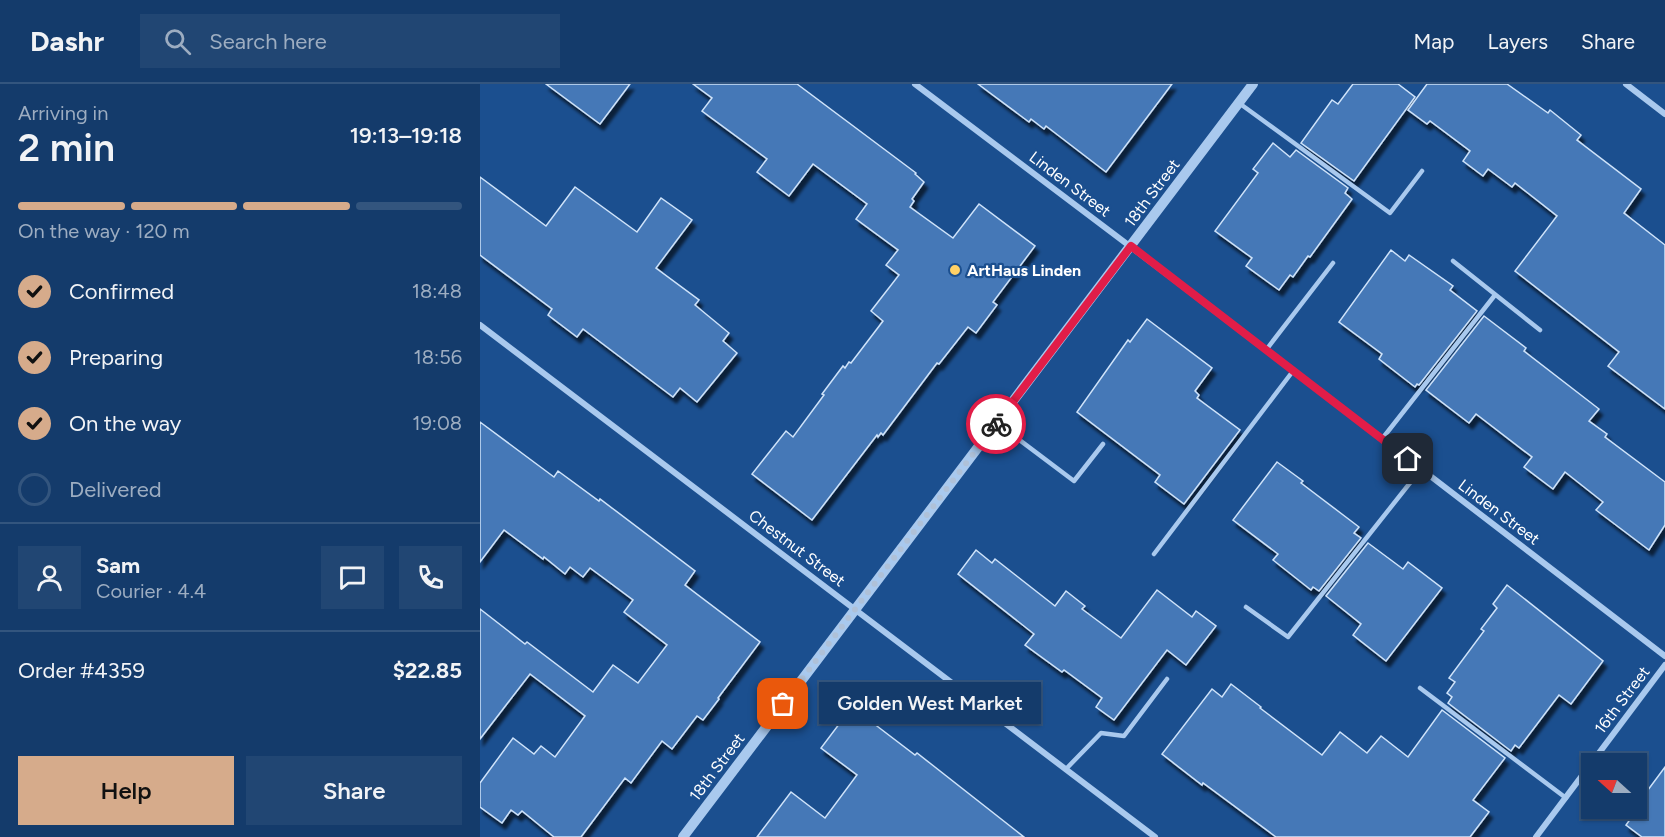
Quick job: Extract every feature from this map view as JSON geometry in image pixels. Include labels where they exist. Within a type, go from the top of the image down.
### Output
[{"type":"street","name":"Linden Street","points":[[915,84],[1131,246],[1665,656]]},
{"type":"street","name":"18th Street","points":[[683,837],[1252,84]]},
{"type":"street","points":[[1626,84],[1665,114]]},
{"type":"street","name":"Chestnut Street","points":[[480,325],[1155,837]]},
{"type":"street","name":"16th Street","points":[[1536,837],[1665,665]]},
{"type":"lane","points":[[1238,103],[1390,213],[1422,171]]},
{"type":"lane","points":[[1453,261],[1540,330]]},
{"type":"lane","points":[[1266,350],[1334,263]]},
{"type":"lane","points":[[1382,439],[1495,295]]},
{"type":"lane","points":[[1154,554],[1293,371]]},
{"type":"lane","points":[[997,423],[1074,481],[1103,444]]},
{"type":"lane","points":[[1246,607],[1288,637],[1420,469]]},
{"type":"lane","points":[[1066,769],[1101,733],[1124,736],[1167,679]]},
{"type":"lane","points":[[1420,688],[1566,798]]},
{"type":"building","points":[[546,84],[630,84],[600,124]]},
{"type":"building","points":[[693,84],[797,84],[916,173],[924,182],[912,199],[914,201],[910,207],[953,238],[979,204],[1035,246],[993,302],[997,305],[976,333],[968,327],[939,364],[937,363],[883,435],[881,433],[878,437],[877,435],[812,520],[752,474],[786,431],[793,437],[843,366],[845,368],[849,362],[851,363],[883,321],[871,311],[899,275],[886,265],[898,250],[856,219],[867,204],[813,164],[789,196],[757,172],[767,159],[702,111],[712,98]]},
{"type":"building","points":[[978,84],[1172,84],[1106,172],[1046,126],[1044,129],[1031,119],[1029,122]]},
{"type":"building","points":[[1353,84],[1398,84],[1415,97],[1354,181],[1301,143],[1332,100],[1338,104]]},
{"type":"building","points":[[1427,84],[1507,84],[1548,113],[1550,110],[1581,135],[1577,140],[1641,189],[1624,213],[1665,245],[1665,409],[1608,366],[1619,352],[1515,271],[1557,216],[1515,183],[1512,187],[1488,169],[1483,176],[1463,161],[1470,151],[1430,121],[1427,124],[1408,110]]},
{"type":"building","points":[[1273,143],[1290,157],[1296,150],[1348,188],[1345,193],[1352,199],[1310,257],[1308,256],[1293,277],[1290,275],[1279,290],[1246,266],[1252,258],[1215,231],[1258,173],[1253,169]]},
{"type":"building","points":[[480,177],[546,226],[575,187],[637,232],[661,198],[692,220],[656,268],[699,300],[695,305],[729,333],[723,341],[737,353],[697,402],[680,388],[673,397],[583,329],[577,337],[548,315],[552,309],[480,255]]},
{"type":"building","points":[[1391,250],[1405,261],[1409,255],[1453,286],[1450,290],[1477,311],[1419,385],[1415,387],[1379,359],[1382,354],[1339,322]]},
{"type":"building","points":[[1484,316],[1526,348],[1524,351],[1599,409],[1589,421],[1607,434],[1605,437],[1665,482],[1665,525],[1649,550],[1596,510],[1603,502],[1565,472],[1553,489],[1524,467],[1532,457],[1476,414],[1469,423],[1426,390]]},
{"type":"building","points":[[1147,319],[1212,368],[1195,391],[1199,395],[1197,398],[1240,430],[1184,504],[1155,482],[1160,475],[1077,412],[1128,340],[1130,342]]},
{"type":"building","points":[[480,422],[554,477],[558,471],[599,501],[600,499],[695,571],[685,585],[760,642],[703,720],[697,716],[672,749],[662,741],[631,783],[625,778],[581,837],[554,837],[522,811],[518,815],[511,810],[502,823],[480,807],[480,783],[513,738],[534,754],[541,746],[555,757],[585,716],[530,674],[480,739],[480,609],[593,692],[613,665],[638,683],[667,645],[624,612],[633,600],[590,568],[583,577],[570,567],[565,574],[504,530],[480,562]]},
{"type":"building","points":[[1277,462],[1359,527],[1354,533],[1361,538],[1319,591],[1313,587],[1311,590],[1273,560],[1278,554],[1233,520]]},
{"type":"building","points":[[1368,543],[1403,569],[1408,562],[1442,588],[1386,661],[1353,635],[1361,624],[1326,596]]},
{"type":"building","points":[[976,550],[992,563],[995,559],[1055,606],[1066,591],[1085,606],[1082,609],[1121,638],[1157,590],[1192,617],[1196,611],[1216,626],[1186,665],[1167,650],[1114,720],[1096,707],[1102,698],[1025,645],[1034,634],[958,574]]},
{"type":"building","points":[[1507,585],[1603,661],[1571,704],[1559,695],[1519,748],[1515,745],[1511,751],[1448,703],[1452,697],[1447,693],[1455,682],[1449,678],[1484,631],[1481,629],[1497,608],[1493,604]]},
{"type":"building","points":[[1231,684],[1322,755],[1340,732],[1367,753],[1381,736],[1408,757],[1442,710],[1505,758],[1473,800],[1489,812],[1470,837],[1276,837],[1162,754],[1212,689],[1222,697]]},
{"type":"building","points":[[852,707],[915,755],[917,753],[1024,837],[757,837],[791,792],[825,818],[857,775],[821,748]]},
{"type":"building","points":[[1665,767],[1665,837],[1642,837],[1626,825],[1630,819],[1647,819],[1647,791]]},
{"type":"way so far","points":[[783,704],[996,424]]},
{"type":"place","name":"ArtHaus Linden","points":[[955,270]]},
{"type":"place","name":"Golden West Market","points":[[783,704]]},
{"type":"route","points":[[996,424],[1131,246],[1408,459]]}]
